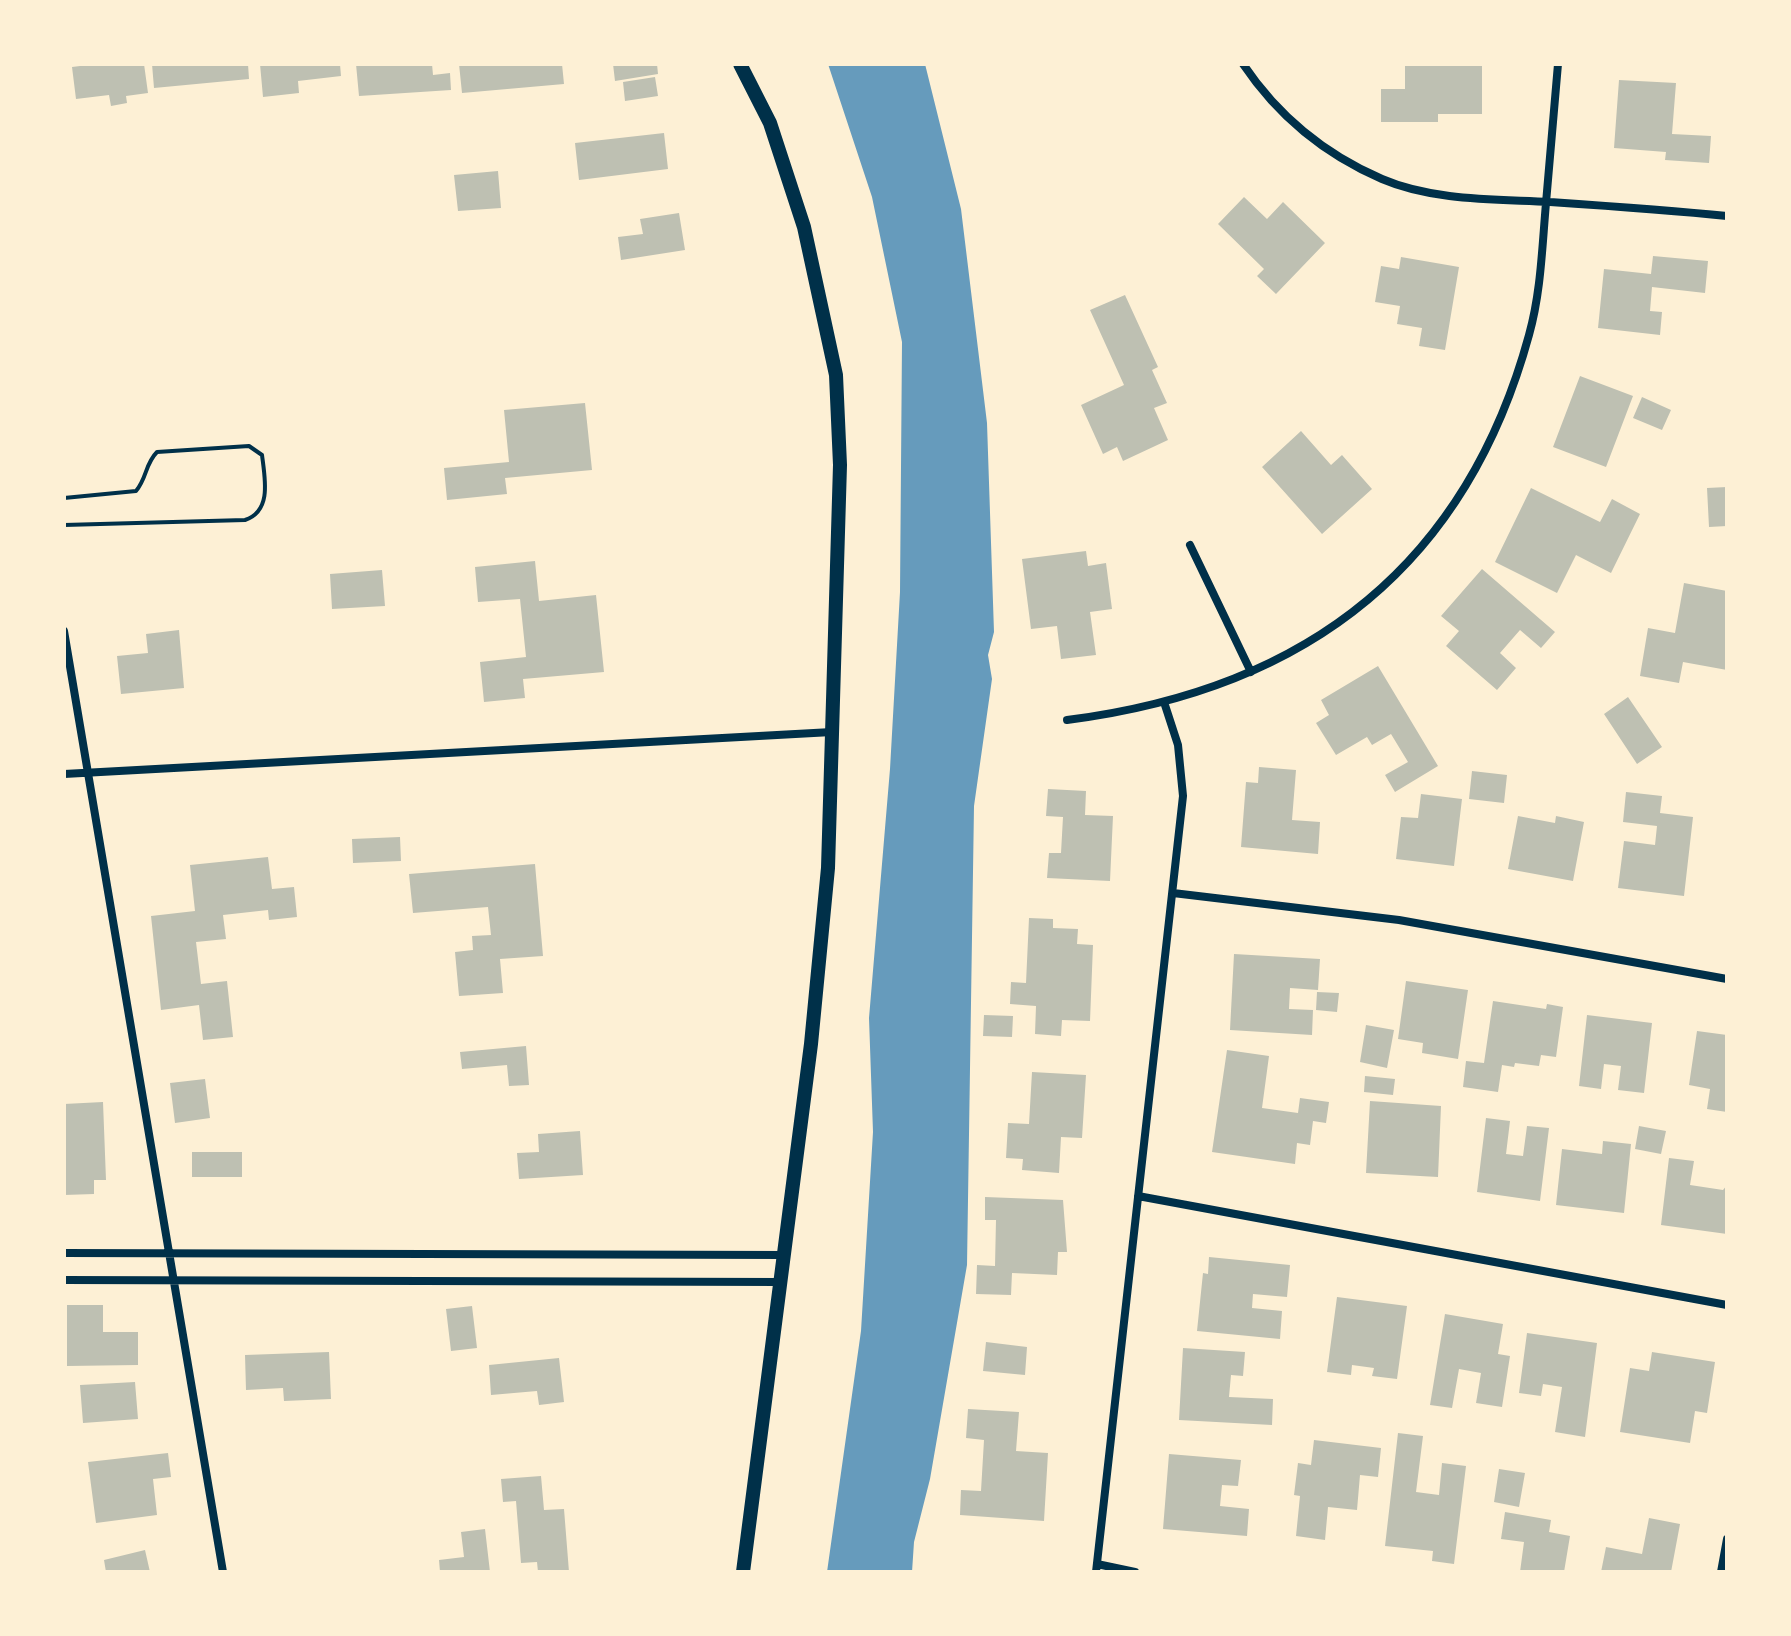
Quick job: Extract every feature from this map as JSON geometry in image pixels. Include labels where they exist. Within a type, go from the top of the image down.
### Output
[{"type":"main road","points":[[740,64],[770,123],[804,227],[836,375],[840,465],[828,868],[811,1044],[743,1572]]},
{"type":"street","points":[[1243,64],[1272,104],[1318,145],[1383,180],[1439,193],[1727,216]]},
{"type":"street","points":[[1067,720],[1129,712],[1215,688],[1289,655],[1366,603],[1435,528],[1474,476],[1503,417],[1530,334],[1542,268],[1558,64]]},
{"type":"street","points":[[1190,545],[1251,672]]},
{"type":"street","points":[[64,631],[223,1572]]},
{"type":"street","points":[[1135,1572],[1097,1568],[1184,771],[1164,702]]},
{"type":"street","points":[[64,774],[832,732]]},
{"type":"street","points":[[1173,893],[1399,920],[1727,979]]},
{"type":"street","points":[[1138,1196],[1727,1305]]},
{"type":"street","points":[[64,1253],[784,1255]]},
{"type":"street","points":[[64,1280],[780,1282]]},
{"type":"street","points":[[1721,1572],[1727,1539]]},
{"type":"path","points":[[64,498],[136,491],[143,483],[145,466],[157,452],[249,446],[262,455],[264,501],[254,517],[245,520],[64,525]]},
{"type":"water","points":[[828,64],[925,64],[961,209],[987,423],[994,632],[988,655],[992,679],[974,806],[967,1265],[930,1479],[914,1542],[912,1572],[827,1572],[861,1331],[873,1132],[869,1018],[890,769],[900,592],[902,342],[872,197]]},
{"type":"building","points":[[144,64],[148,93],[126,96],[127,103],[111,106],[109,95],[76,99],[72,67]]},
{"type":"building","points":[[152,64],[248,64],[249,79],[154,88]]},
{"type":"building","points":[[260,64],[340,64],[341,76],[298,81],[299,93],[263,97]]},
{"type":"building","points":[[356,64],[432,64],[433,75],[450,73],[451,90],[359,96]]},
{"type":"building","points":[[459,64],[562,64],[564,84],[462,93]]},
{"type":"building","points":[[613,64],[657,64],[658,74],[615,81]]},
{"type":"building","points":[[1405,64],[1482,64],[1482,114],[1438,114],[1438,122],[1381,122],[1381,89],[1405,89]]},
{"type":"building","points":[[655,77],[658,96],[625,101],[623,82]]},
{"type":"building","points":[[1619,80],[1676,83],[1672,134],[1711,136],[1709,163],[1665,160],[1666,152],[1614,148]]},
{"type":"building","points":[[664,133],[668,169],[579,180],[575,143]]},
{"type":"building","points":[[498,171],[501,208],[458,211],[454,175]]},
{"type":"building","points":[[1244,197],[1267,219],[1283,202],[1325,243],[1276,294],[1257,276],[1264,269],[1218,224]]},
{"type":"building","points":[[679,213],[685,250],[621,260],[618,237],[643,234],[640,219]]},
{"type":"building","points":[[1653,256],[1708,261],[1705,293],[1652,287],[1650,311],[1662,312],[1660,335],[1598,328],[1604,269],[1651,274]]},
{"type":"building","points":[[1401,257],[1459,267],[1445,350],[1419,346],[1422,328],[1397,324],[1400,306],[1375,302],[1381,266],[1399,269]]},
{"type":"building","points":[[1125,295],[1158,367],[1152,370],[1167,403],[1154,408],[1168,440],[1123,461],[1117,447],[1103,454],[1081,405],[1124,385],[1090,310]]},
{"type":"building","points":[[1580,376],[1633,396],[1606,467],[1553,447]]},
{"type":"building","points":[[1642,397],[1671,410],[1662,430],[1633,418]]},
{"type":"building","points":[[585,403],[592,470],[505,478],[507,494],[447,500],[444,468],[509,462],[504,410]]},
{"type":"building","points":[[1301,431],[1331,465],[1342,455],[1372,489],[1322,534],[1262,467]]},
{"type":"building","points":[[1727,487],[1727,526],[1709,527],[1707,488]]},
{"type":"building","points":[[1531,488],[1600,522],[1612,499],[1640,514],[1611,573],[1576,555],[1557,593],[1495,562]]},
{"type":"building","points":[[1086,551],[1088,566],[1106,563],[1112,609],[1090,612],[1096,655],[1061,659],[1057,626],[1031,629],[1022,559]]},
{"type":"building","points":[[535,561],[539,601],[596,595],[604,672],[523,679],[525,698],[484,702],[480,662],[526,657],[520,599],[478,602],[475,567]]},
{"type":"building","points":[[1482,569],[1555,632],[1541,648],[1520,630],[1500,653],[1516,668],[1497,690],[1446,646],[1459,631],[1441,616]]},
{"type":"building","points":[[382,570],[385,606],[332,609],[330,574]]},
{"type":"building","points":[[1684,583],[1727,591],[1727,670],[1683,662],[1679,683],[1640,676],[1648,628],[1675,633]]},
{"type":"building","points":[[179,630],[184,688],[121,694],[117,656],[148,653],[146,634]]},
{"type":"building","points":[[1378,666],[1438,766],[1395,792],[1385,775],[1408,762],[1391,734],[1372,745],[1367,737],[1336,755],[1316,723],[1329,715],[1321,700]]},
{"type":"building","points":[[1628,697],[1662,747],[1637,764],[1604,714]]},
{"type":"building","points":[[1259,767],[1296,770],[1292,820],[1320,822],[1318,854],[1241,847],[1246,782],[1258,783]]},
{"type":"building","points":[[1472,771],[1507,775],[1504,803],[1469,799]]},
{"type":"building","points":[[1048,789],[1086,791],[1085,815],[1113,816],[1110,881],[1047,878],[1049,853],[1061,853],[1063,817],[1046,816]]},
{"type":"building","points":[[1626,792],[1662,796],[1660,813],[1693,817],[1684,896],[1618,888],[1624,841],[1655,845],[1657,826],[1623,822]]},
{"type":"building","points":[[1421,794],[1462,799],[1454,866],[1396,859],[1401,817],[1418,818]]},
{"type":"building","points":[[1518,816],[1555,823],[1556,816],[1584,822],[1573,881],[1508,869]]},
{"type":"building","points":[[400,837],[401,861],[353,863],[352,839]]},
{"type":"building","points":[[268,857],[272,889],[294,887],[297,917],[269,920],[268,910],[223,915],[226,939],[196,942],[201,984],[227,981],[233,1037],[203,1040],[199,1005],[161,1010],[151,916],[195,911],[190,865]]},
{"type":"building","points":[[535,864],[543,956],[500,959],[503,993],[459,996],[455,952],[473,950],[472,936],[491,935],[488,907],[413,913],[409,874]]},
{"type":"building","points":[[1029,918],[1053,919],[1053,928],[1078,929],[1077,944],[1093,945],[1090,1021],[1062,1020],[1061,1036],[1035,1034],[1036,1006],[1010,1004],[1011,982],[1026,983]]},
{"type":"building","points":[[1234,954],[1320,959],[1318,990],[1290,988],[1289,1009],[1313,1010],[1312,1035],[1230,1030]]},
{"type":"building","points":[[1406,981],[1468,990],[1458,1059],[1422,1053],[1423,1043],[1398,1039]]},
{"type":"building","points":[[1317,992],[1339,993],[1337,1012],[1316,1010]]},
{"type":"building","points":[[1493,1001],[1546,1009],[1547,1004],[1563,1007],[1556,1057],[1541,1055],[1539,1066],[1502,1065],[1498,1092],[1463,1087],[1466,1061],[1484,1063]]},
{"type":"building","points":[[984,1015],[1013,1016],[1012,1037],[983,1036]]},
{"type":"building","points":[[1587,1015],[1652,1023],[1644,1093],[1618,1090],[1621,1066],[1604,1064],[1601,1089],[1579,1086]]},
{"type":"building","points":[[1366,1025],[1394,1030],[1387,1068],[1360,1062]]},
{"type":"building","points":[[1697,1031],[1727,1035],[1727,1112],[1707,1109],[1710,1089],[1689,1085]]},
{"type":"building","points":[[526,1046],[529,1085],[509,1086],[507,1065],[462,1069],[460,1052]]},
{"type":"building","points":[[1227,1050],[1269,1056],[1262,1108],[1298,1113],[1300,1098],[1329,1102],[1326,1123],[1313,1121],[1310,1145],[1297,1143],[1295,1164],[1212,1152]]},
{"type":"building","points":[[1032,1072],[1086,1075],[1082,1138],[1061,1137],[1059,1173],[1022,1170],[1023,1159],[1006,1158],[1008,1123],[1029,1124]]},
{"type":"building","points":[[1365,1076],[1395,1079],[1393,1095],[1364,1092]]},
{"type":"building","points":[[205,1079],[210,1118],[175,1123],[170,1083]]},
{"type":"building","points":[[1370,1101],[1441,1106],[1438,1177],[1366,1173]]},
{"type":"building","points":[[103,1102],[106,1180],[94,1180],[94,1194],[64,1195],[64,1104]]},
{"type":"building","points":[[1486,1118],[1510,1121],[1506,1154],[1523,1156],[1527,1126],[1549,1128],[1540,1201],[1477,1192]]},
{"type":"building","points":[[1639,1126],[1666,1131],[1661,1154],[1635,1149]]},
{"type":"building","points":[[580,1131],[583,1175],[519,1179],[517,1153],[539,1152],[538,1134]]},
{"type":"building","points":[[1603,1141],[1631,1144],[1624,1213],[1556,1205],[1562,1149],[1602,1154]]},
{"type":"building","points":[[192,1152],[242,1152],[242,1177],[192,1177]]},
{"type":"building","points":[[1669,1158],[1694,1161],[1690,1185],[1723,1190],[1727,1185],[1727,1234],[1661,1225]]},
{"type":"building","points":[[985,1197],[1063,1200],[1067,1252],[1058,1252],[1057,1275],[1012,1273],[1011,1295],[976,1294],[977,1265],[995,1266],[996,1220],[985,1220]]},
{"type":"building","points":[[1209,1257],[1290,1265],[1287,1297],[1253,1294],[1252,1308],[1282,1311],[1280,1339],[1197,1331],[1203,1273],[1208,1274]]},
{"type":"building","points":[[1337,1297],[1407,1306],[1397,1379],[1372,1376],[1374,1368],[1352,1365],[1351,1375],[1327,1372]]},
{"type":"building","points":[[67,1305],[103,1305],[103,1332],[138,1332],[138,1365],[67,1366]]},
{"type":"building","points":[[472,1306],[477,1348],[451,1351],[446,1309]]},
{"type":"building","points":[[1445,1314],[1503,1324],[1498,1354],[1510,1356],[1502,1407],[1476,1403],[1481,1373],[1459,1369],[1452,1408],[1430,1405]]},
{"type":"building","points":[[1527,1333],[1597,1343],[1585,1437],[1555,1432],[1562,1387],[1543,1384],[1541,1396],[1519,1393]]},
{"type":"building","points":[[986,1342],[1027,1347],[1025,1375],[983,1371]]},
{"type":"building","points":[[1183,1348],[1245,1352],[1243,1376],[1231,1375],[1229,1397],[1273,1399],[1272,1425],[1179,1420]]},
{"type":"building","points":[[329,1352],[331,1399],[284,1401],[283,1388],[246,1390],[245,1355]]},
{"type":"building","points":[[1652,1352],[1715,1362],[1707,1413],[1695,1411],[1690,1443],[1620,1432],[1630,1368],[1649,1371]]},
{"type":"building","points":[[559,1358],[564,1402],[539,1405],[537,1391],[491,1395],[489,1365]]},
{"type":"building","points":[[135,1382],[138,1419],[83,1423],[80,1385]]},
{"type":"building","points":[[968,1409],[1019,1412],[1016,1451],[1048,1453],[1044,1521],[960,1515],[961,1490],[981,1491],[984,1440],[966,1438]]},
{"type":"building","points":[[1398,1433],[1423,1436],[1416,1492],[1439,1495],[1442,1463],[1466,1466],[1454,1564],[1432,1561],[1433,1551],[1385,1546]]},
{"type":"building","points":[[1314,1440],[1381,1448],[1378,1477],[1360,1475],[1357,1510],[1328,1507],[1325,1540],[1296,1536],[1300,1496],[1294,1495],[1298,1463],[1311,1465]]},
{"type":"building","points":[[168,1453],[171,1477],[153,1479],[157,1515],[96,1523],[88,1462]]},
{"type":"building","points":[[1169,1454],[1241,1460],[1238,1486],[1222,1485],[1220,1506],[1249,1509],[1247,1536],[1163,1529]]},
{"type":"building","points":[[1499,1469],[1525,1473],[1519,1507],[1494,1502]]},
{"type":"building","points":[[541,1476],[544,1510],[564,1509],[569,1572],[538,1572],[537,1562],[521,1563],[516,1501],[503,1502],[501,1479]]},
{"type":"building","points":[[1505,1512],[1551,1520],[1549,1532],[1570,1536],[1564,1572],[1520,1572],[1524,1542],[1501,1539]]},
{"type":"building","points":[[1649,1518],[1680,1524],[1671,1572],[1601,1572],[1606,1547],[1642,1554]]},
{"type":"building","points":[[485,1529],[490,1572],[440,1572],[439,1560],[464,1557],[461,1532]]},
{"type":"building","points":[[145,1550],[150,1572],[106,1572],[104,1560]]}]
